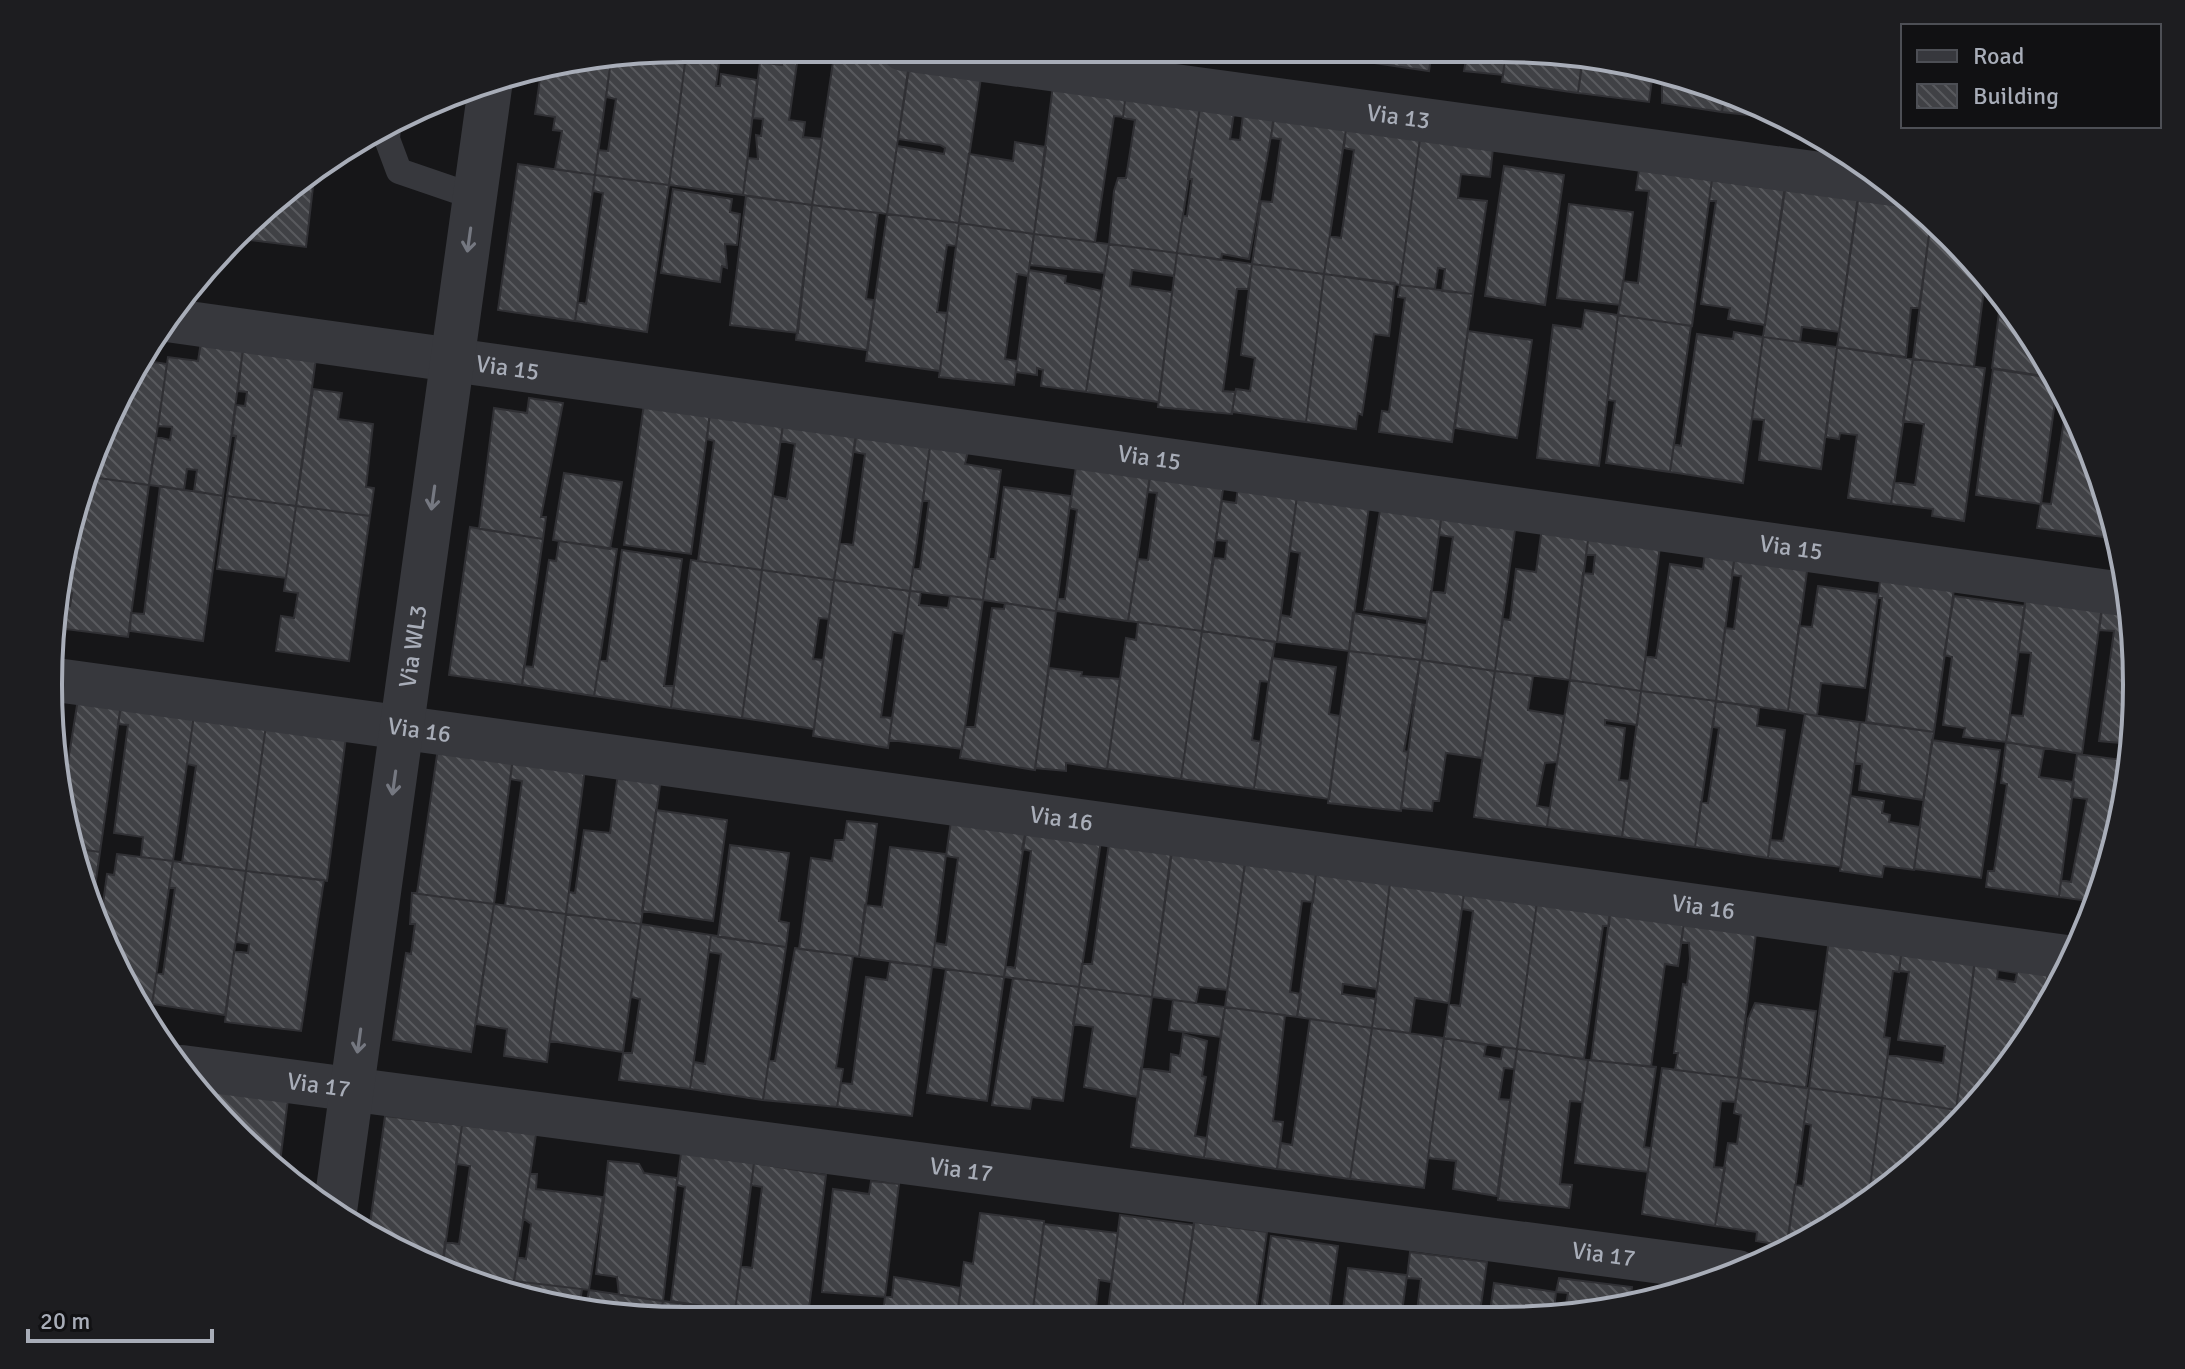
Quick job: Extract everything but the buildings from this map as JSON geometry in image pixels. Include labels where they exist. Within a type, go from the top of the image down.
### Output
[{"type":"street","name":"Via 13","points":[[998,62],[1864,180]]},
{"type":"street","name":"Via WL3","points":[[337,1200],[489,93]]},
{"type":"street","name":"Via 15","points":[[180,322],[2116,593]]},
{"type":"street","name":"Via 16","points":[[62,681],[2061,956]]},
{"type":"street","name":"Via 17","points":[[196,1069],[1715,1269]]},
{"type":"lane","points":[[387,138],[399,171],[475,197]]}]
